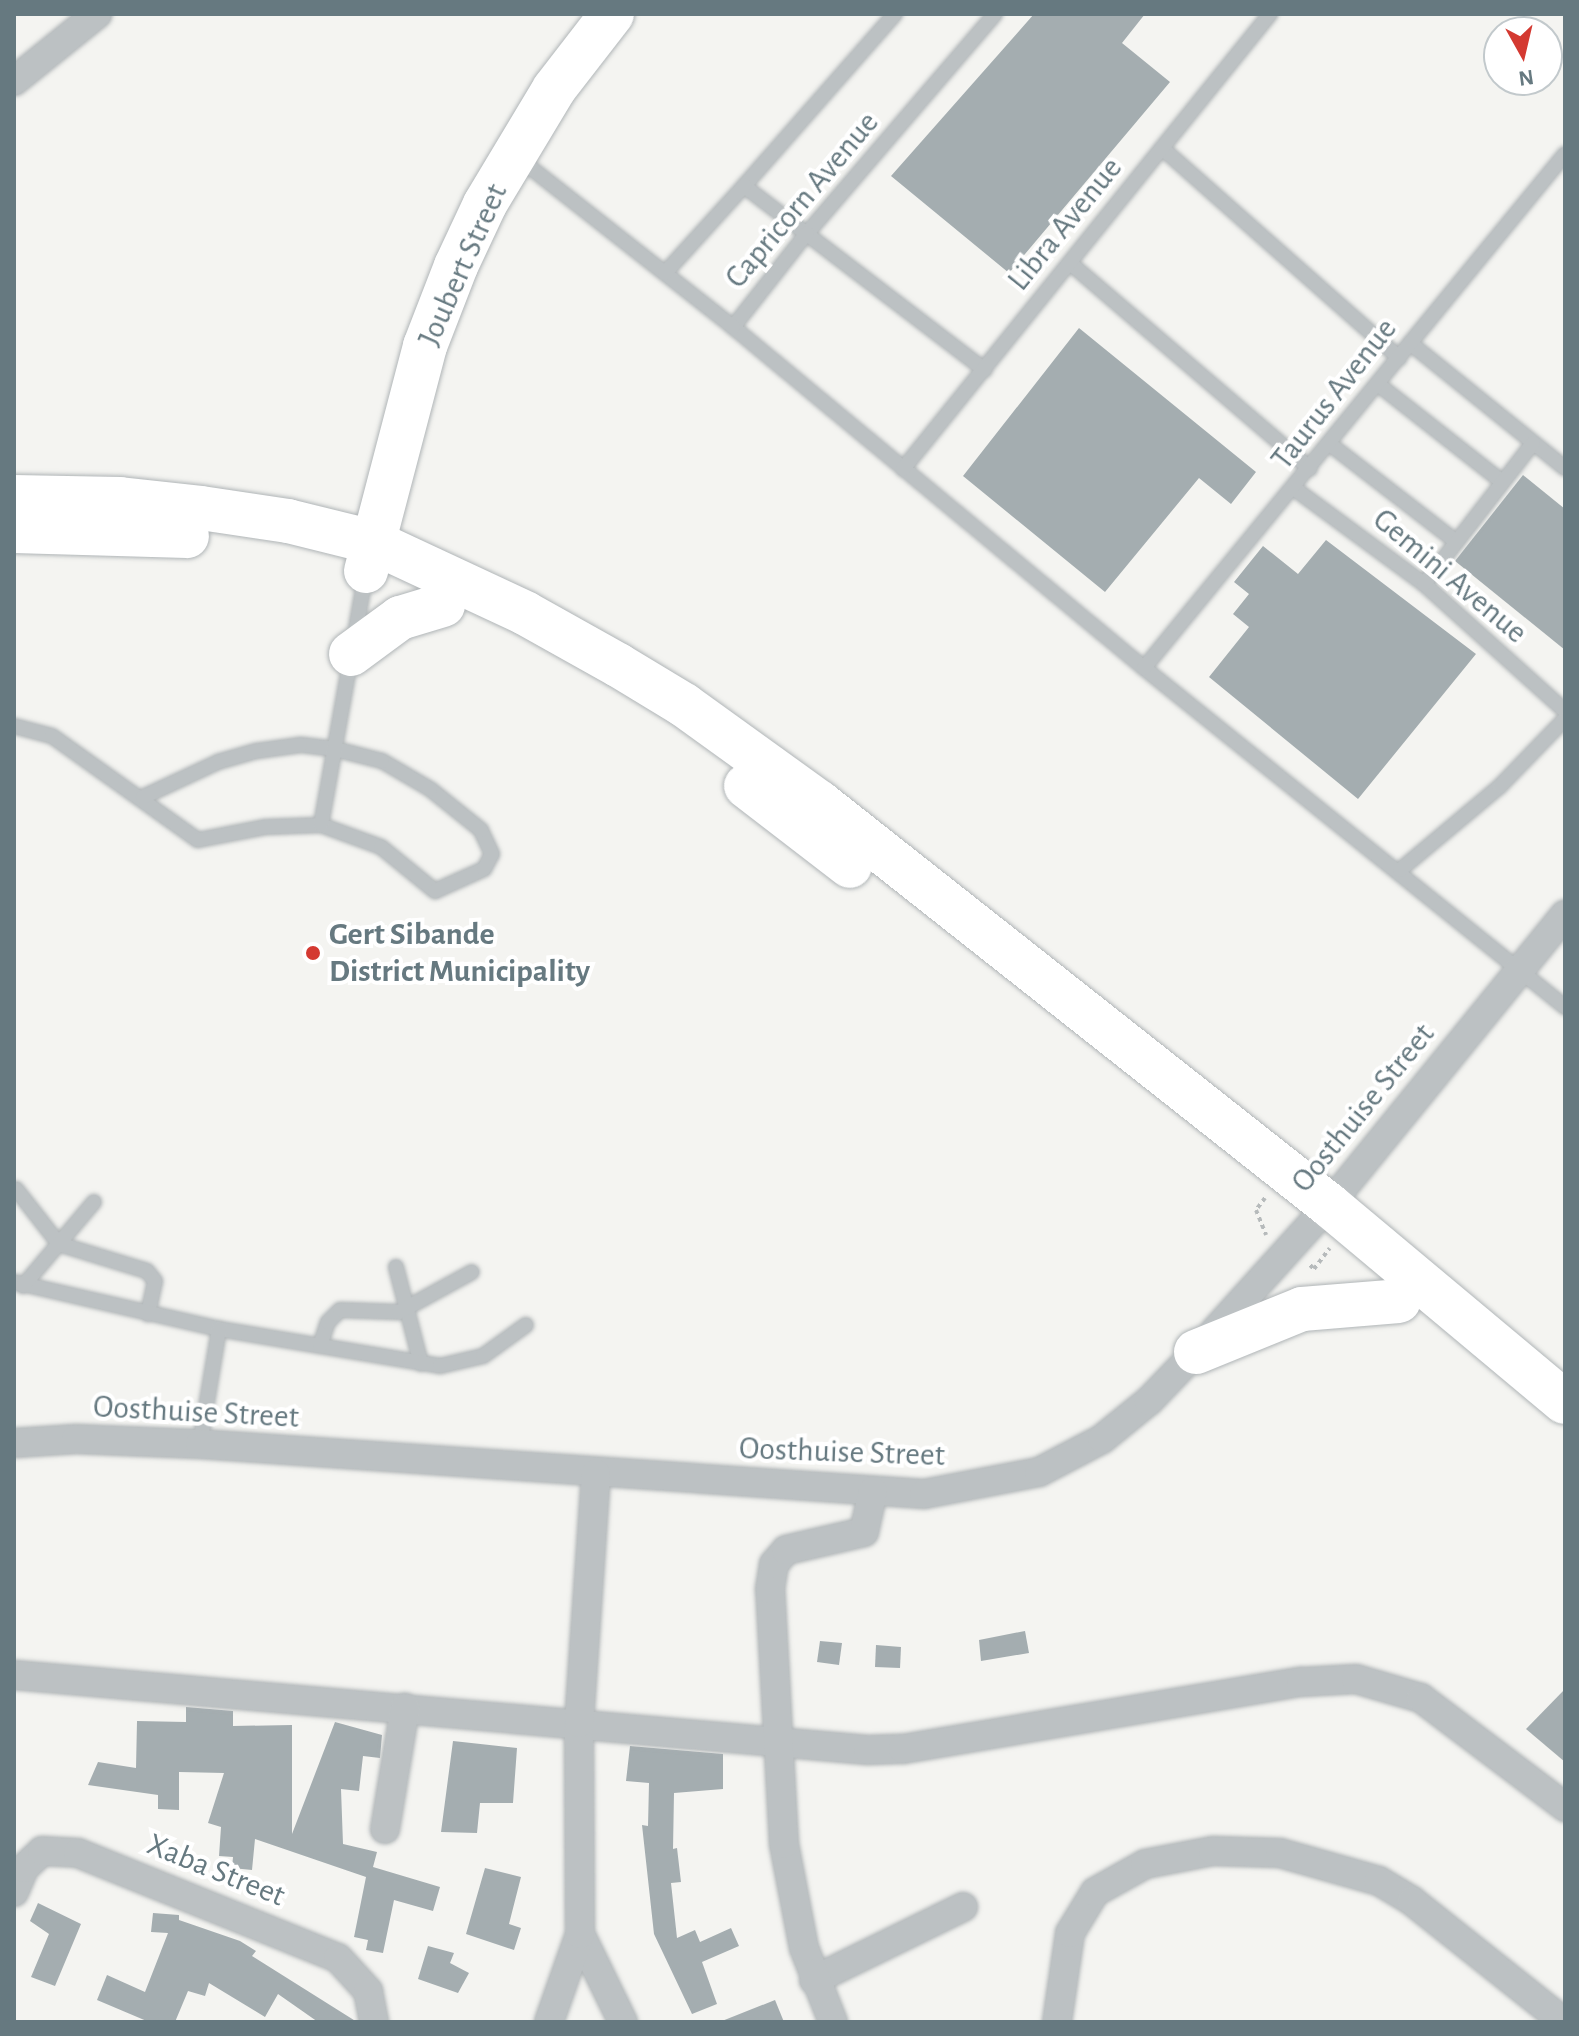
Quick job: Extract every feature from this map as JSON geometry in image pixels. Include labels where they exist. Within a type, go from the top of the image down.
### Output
[{"type":"main road","name":"Joubert Street","points":[[369,557],[425,346],[456,266],[514,155],[554,89],[612,14]]},
{"type":"main road","points":[[14,497],[201,508],[288,521],[369,557],[525,613],[684,705],[820,803],[1319,1217],[1399,1301],[1565,1431]]},
{"type":"main road","points":[[14,531],[160,532],[369,557],[443,605],[494,628],[669,730],[1565,1402]]},
{"type":"main road","points":[[351,654],[400,618],[443,605]]},
{"type":"main road","points":[[1196,1352],[1302,1309],[1399,1301]]},
{"type":"street","points":[[14,81],[97,14]]},
{"type":"street","name":"Oosthuise Street","points":[[14,1443],[76,1439],[200,1444],[873,1491],[960,1490],[1039,1472],[1102,1439],[1149,1401],[1196,1352],[1319,1217],[1519,967],[1565,915]]},
{"type":"street","points":[[549,2022],[580,1934],[579,1723],[596,1474]]},
{"type":"street","points":[[833,2022],[814,1980],[784,1844],[775,1741],[770,1589],[774,1564],[794,1547],[861,1534],[869,1520],[873,1491]]},
{"type":"street","points":[[14,1675],[775,1741],[903,1749],[1301,1682],[1356,1679],[1421,1698],[1565,1807]]},
{"type":"street","points":[[385,1829],[405,1708]]},
{"type":"street","name":"Xaba Street","points":[[14,1892],[24,1868],[42,1851],[78,1853],[338,1958],[368,1991],[374,2022]]},
{"type":"street","points":[[1057,2022],[1070,1933],[1095,1892],[1145,1864],[1213,1851],[1280,1853],[1379,1881],[1412,1901],[1564,2022]]},
{"type":"street","points":[[814,1980],[963,1907]]},
{"type":"street","points":[[580,1934],[623,2022]]},
{"type":"lane","points":[[665,273],[895,14]]},
{"type":"lane","name":"Capricorn Avenue","points":[[995,14],[807,233],[733,327],[1144,668],[1400,870],[1565,1007]]},
{"type":"lane","name":"Libra Avenue","points":[[903,469],[1270,14]]},
{"type":"lane","points":[[1162,148],[1399,358]]},
{"type":"lane","name":"Taurus Avenue","points":[[1144,668],[1295,489],[1565,154]]},
{"type":"lane","points":[[514,155],[733,327]]},
{"type":"lane","points":[[744,186],[985,370]]},
{"type":"lane","points":[[1070,263],[1310,469]]},
{"type":"lane","points":[[1410,343],[1565,468]]},
{"type":"lane","points":[[1379,385],[1501,481]]},
{"type":"lane","points":[[1424,584],[1533,443]]},
{"type":"lane","points":[[1331,445],[1455,541]]},
{"type":"lane","name":"Gemini Avenue","points":[[1295,489],[1424,584],[1565,711]]},
{"type":"lane","points":[[321,825],[369,557]]},
{"type":"lane","points":[[1400,870],[1510,777],[1565,719]]},
{"type":"lane","points":[[14,726],[52,736],[143,797],[198,840],[265,827],[321,825],[381,847],[433,890],[484,869],[491,858],[489,840],[481,830],[440,795],[399,769],[335,749],[300,745],[248,753],[143,797]]},
{"type":"lane","points":[[16,1189],[59,1244],[147,1271],[155,1281],[148,1314]]},
{"type":"lane","points":[[18,1284],[59,1244],[94,1202]]},
{"type":"lane","points":[[396,1267],[421,1364]]},
{"type":"lane","points":[[320,1346],[328,1322],[340,1310],[407,1309],[472,1272]]},
{"type":"lane","points":[[18,1284],[219,1329],[421,1364],[470,1363],[526,1325]]},
{"type":"lane","points":[[200,1444],[219,1329]]},
{"type":"building","points":[[1034,14],[1145,14],[1122,43],[1170,82],[1009,273],[891,176]]},
{"type":"building","points":[[1079,328],[1256,472],[1231,504],[1199,478],[1105,592],[963,476]]},
{"type":"building","points":[[1523,475],[1565,509],[1565,650],[1455,561]]},
{"type":"building","points":[[1326,540],[1476,654],[1358,799],[1209,677],[1249,627],[1233,614],[1249,594],[1234,582],[1263,546],[1298,574]]},
{"type":"building","points":[[1025,1631],[1029,1653],[981,1661],[979,1640]]},
{"type":"building","points":[[820,1641],[842,1643],[839,1665],[817,1662]]},
{"type":"building","points":[[876,1645],[901,1647],[900,1668],[875,1667]]},
{"type":"building","points":[[1565,1689],[1565,1762],[1526,1729]]},
{"type":"building","points":[[186,1707],[233,1711],[233,1726],[292,1725],[292,1834],[335,1722],[382,1735],[380,1758],[363,1756],[359,1791],[341,1789],[343,1844],[377,1852],[373,1867],[440,1887],[433,1911],[394,1900],[383,1953],[366,1950],[368,1940],[354,1937],[366,1877],[255,1839],[252,1870],[232,1868],[233,1857],[219,1856],[221,1827],[208,1823],[224,1773],[179,1772],[179,1810],[158,1809],[158,1795],[88,1785],[98,1762],[136,1768],[137,1721],[186,1722]]},
{"type":"building","points":[[453,1741],[517,1748],[513,1803],[480,1803],[477,1833],[441,1832]]},
{"type":"building","points":[[630,1746],[723,1754],[723,1789],[674,1793],[673,1849],[677,1848],[681,1882],[671,1883],[677,1938],[695,1930],[700,1942],[731,1928],[739,1946],[702,1962],[717,2004],[692,2014],[654,1934],[642,1825],[648,1826],[649,1783],[626,1781]]},
{"type":"building","points":[[485,1868],[521,1877],[509,1924],[521,1928],[514,1950],[466,1934]]},
{"type":"building","points":[[38,1903],[81,1924],[55,1986],[31,1977],[49,1934],[30,1921]]},
{"type":"building","points":[[153,1913],[179,1915],[179,1920],[240,1941],[256,1951],[252,1956],[357,2022],[318,2022],[278,1994],[265,2017],[209,1983],[205,1996],[188,1991],[175,2022],[149,2022],[97,2000],[107,1975],[145,1992],[168,1933],[151,1932]]},
{"type":"building","points":[[428,1946],[454,1953],[450,1963],[469,1973],[458,1993],[418,1979]]},
{"type":"building","points":[[775,2000],[784,2022],[722,2022],[722,2021]]},
{"type":"place","name":"Gert Sibande District Municipality","points":[[313,953]]}]
